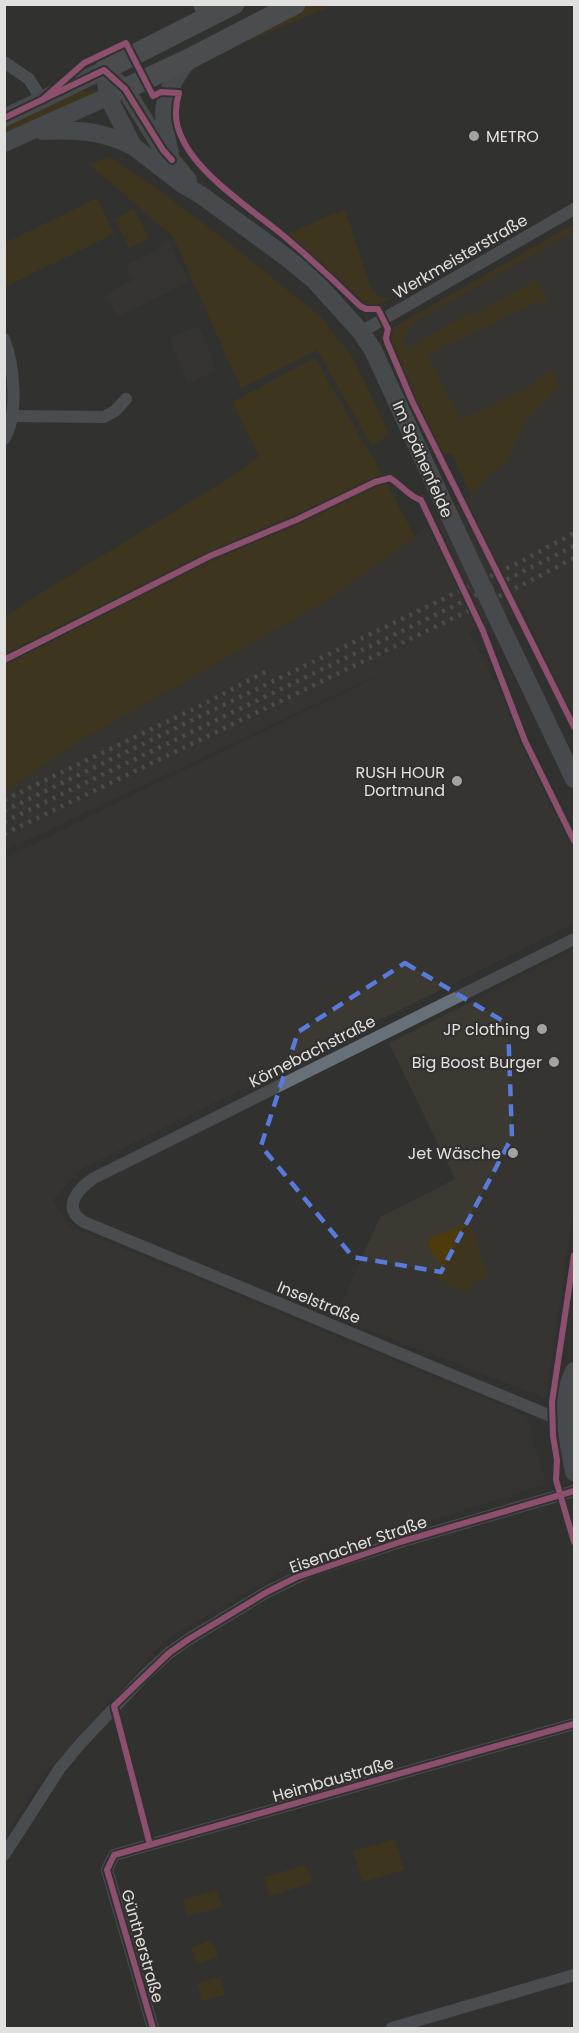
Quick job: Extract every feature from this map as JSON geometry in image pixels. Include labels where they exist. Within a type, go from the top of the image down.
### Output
[{"type":"highway","points":[[104,70],[202,12],[234,4]]},
{"type":"highway","points":[[117,93],[189,60],[295,4]]},
{"type":"main road","points":[[172,160],[165,135],[165,101],[175,77],[189,60]]},
{"type":"main road","points":[[4,118],[104,70]]},
{"type":"main road","name":"Im Spähenfelde","points":[[104,70],[117,93],[201,195]]},
{"type":"main road","points":[[4,143],[117,93]]},
{"type":"main road","name":"Im Spähenfelde","points":[[117,93],[133,146],[314,280],[362,332],[373,350],[574,779]]},
{"type":"main road","points":[[30,133],[89,131],[113,137],[133,146]]},
{"type":"main road","points":[[574,1371],[567,1386],[565,1422],[574,1472]]},
{"type":"street","points":[[4,62],[29,79],[42,100]]},
{"type":"street","name":"Werkmeisterstraße","points":[[362,332],[574,209]]},
{"type":"street","points":[[4,339],[11,369],[12,416],[9,433],[4,439]]},
{"type":"street","points":[[12,416],[104,417],[115,411],[126,399]]},
{"type":"street","name":"Körnebachstraße","points":[[73,1202],[75,1194],[94,1178],[574,939]]},
{"type":"street","name":"Inselstraße","points":[[73,1202],[73,1211],[78,1219],[84,1222],[565,1422]]},
{"type":"street","name":"Eisenacher Straße","points":[[4,1855],[60,1768],[81,1743],[145,1676],[169,1653],[189,1639],[267,1592],[308,1572],[400,1542],[574,1491]]},
{"type":"street","name":"Heimbaustraße","points":[[107,1870],[114,1856],[574,1724]]},
{"type":"street","name":"Güntherstraße","points":[[107,1870],[153,2028]]},
{"type":"street","points":[[392,2028],[574,1975]]},
{"type":"highlighted area","points":[[405,963],[508,1024],[512,1137],[441,1272],[353,1257],[261,1146],[298,1032]]},
{"type":"shaded area","points":[[309,5],[334,5],[248,41],[246,38]]},
{"type":"shaded area","points":[[92,90],[99,92],[5,133],[5,126],[75,92]]},
{"type":"shaded area","points":[[110,157],[158,189],[320,316],[353,358],[390,435],[372,446],[317,350],[241,388],[173,237],[89,164]]},
{"type":"shaded area","points":[[97,198],[114,234],[5,287],[5,243]]},
{"type":"shaded area","points":[[134,209],[149,238],[129,248],[115,219]]},
{"type":"shaded area","points":[[345,209],[371,289],[379,297],[392,298],[389,300],[375,304],[363,303],[286,235]]},
{"type":"shaded area","points":[[574,224],[574,718],[523,609],[469,632],[574,835],[574,923],[79,1170],[53,1200],[69,1226],[526,1415],[546,1484],[292,1565],[163,1642],[44,1774],[5,1836],[5,858],[416,657],[5,850],[5,792],[71,746],[326,601],[471,495],[452,453],[442,455],[389,338],[391,332],[393,328]]},
{"type":"shaded area","points":[[574,224],[574,230],[560,239],[414,322],[402,340],[407,349],[467,314],[473,316],[536,280],[551,307],[539,301],[427,355],[461,420],[530,387],[551,369],[557,375],[553,379],[559,385],[527,418],[507,461],[471,495],[452,453],[442,455],[389,338],[393,328]]},
{"type":"shaded area","points":[[169,243],[189,282],[117,317],[106,294],[133,280],[126,265]]},
{"type":"shaded area","points":[[199,326],[217,371],[188,383],[169,338]]},
{"type":"shaded area","points":[[315,358],[415,537],[326,601],[71,746],[5,792],[5,618],[33,598],[231,477],[259,456],[232,402]]},
{"type":"shaded area","points":[[574,950],[574,1207],[546,1398],[335,1317],[380,1217],[455,1179],[389,1043]]},
{"type":"shaded area","points":[[470,1223],[488,1277],[472,1282],[469,1294],[435,1277],[442,1265],[430,1251],[428,1239]]},
{"type":"shaded area","points":[[395,1839],[404,1870],[363,1882],[353,1851]]},
{"type":"shaded area","points":[[306,1865],[312,1883],[269,1896],[264,1877]]},
{"type":"shaded area","points":[[216,1890],[222,1907],[187,1916],[183,1900]]},
{"type":"shaded area","points":[[212,1940],[218,1957],[196,1964],[191,1948]]},
{"type":"shaded area","points":[[220,1977],[225,1995],[202,2001],[197,1983]]},
{"type":"railway","points":[[4,811],[524,560],[574,533]]},
{"type":"railway","points":[[4,822],[574,546]]},
{"type":"railway","points":[[4,834],[574,558]]},
{"type":"railway","points":[[4,800],[200,706],[267,671]]},
{"type":"cycle path","points":[[42,100],[84,63],[126,43],[153,96],[161,92],[179,93],[176,116],[182,138],[190,152],[213,179],[285,237],[360,306],[366,309],[378,309],[388,329],[387,342],[412,401],[574,727]]},
{"type":"cycle path","points":[[4,118],[104,70],[125,89],[163,150],[172,160]]},
{"type":"cycle path","points":[[4,660],[210,556],[296,520],[375,482],[390,478],[413,497],[421,500],[483,631],[525,741],[574,841]]},
{"type":"cycle path","points":[[574,1255],[552,1402],[553,1436],[557,1460],[556,1480],[574,1542]]},
{"type":"cycle path","points":[[150,1845],[114,1706],[169,1653],[267,1592],[297,1577],[400,1542],[574,1491]]},
{"type":"cycle path","points":[[153,2028],[107,1870],[114,1855],[574,1724]]},
{"type":"place","name":"METRO","points":[[474,136]]},
{"type":"place","name":"RUSH HOUR Dortmund","points":[[457,781]]},
{"type":"place","name":"JP clothing","points":[[542,1029]]},
{"type":"place","name":"Big Boost Burger","points":[[554,1062]]},
{"type":"place","name":"Jet Wäsche","points":[[513,1153]]}]
